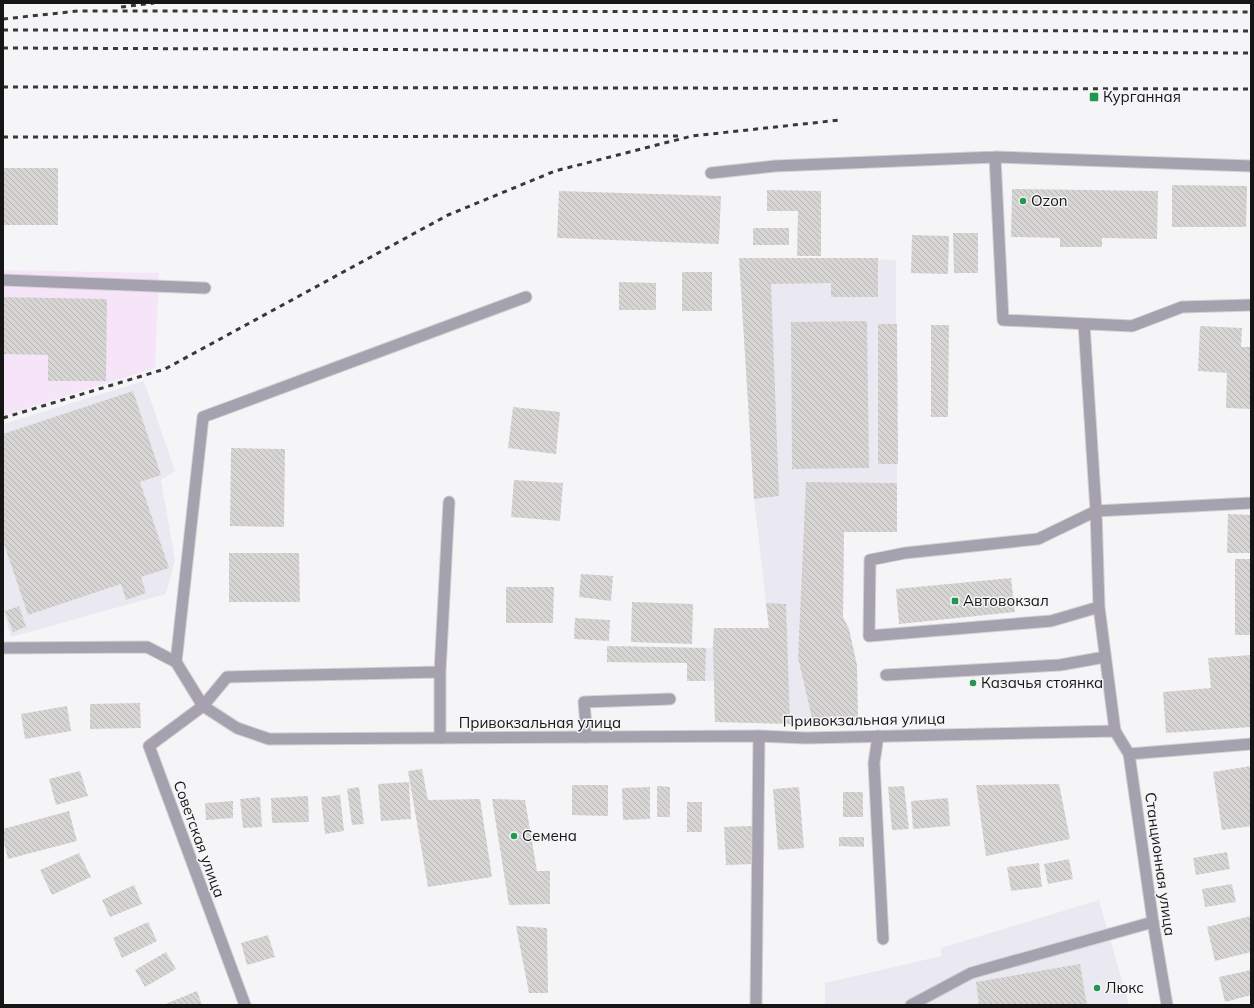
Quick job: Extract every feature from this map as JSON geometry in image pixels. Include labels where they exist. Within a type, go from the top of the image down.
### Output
[{"type":"street","points":[[711,173],[775,166],[995,157],[1251,166]]},
{"type":"street","points":[[995,157],[1003,320],[1132,326],[1182,307],[1251,305]]},
{"type":"street","points":[[3,280],[205,288]]},
{"type":"street","points":[[176,662],[203,417],[526,297]]},
{"type":"street","points":[[1084,324],[1096,511],[1099,607],[1115,731]]},
{"type":"street","points":[[440,738],[440,672],[448,502]]},
{"type":"street","points":[[1099,607],[1051,621],[869,636],[870,560],[905,553],[1038,539],[1096,511],[1251,503]]},
{"type":"street","name":"Привокзальная улица","points":[[3,648],[147,646],[176,662],[203,706],[237,728],[269,739],[759,736],[806,738],[1115,731]]},
{"type":"street","points":[[886,675],[1060,664],[1106,657]]},
{"type":"street","points":[[203,706],[227,678],[440,672]]},
{"type":"street","points":[[585,737],[586,726],[584,702],[670,699]]},
{"type":"street","name":"Советская улица","points":[[203,706],[149,746],[245,1005]]},
{"type":"street","name":"Станционная улица","points":[[1115,731],[1129,754],[1153,922],[1167,1005]]},
{"type":"street","points":[[756,1005],[759,736]]},
{"type":"street","points":[[878,736],[874,762],[883,939]]},
{"type":"street","points":[[1129,754],[1251,744]]},
{"type":"street","points":[[911,1005],[971,973],[1153,922]]},
{"type":"shaded area","points":[[739,258],[896,260],[897,532],[844,532],[843,617],[849,629],[857,665],[858,721],[790,724],[715,722],[714,681],[687,681],[687,663],[607,662],[607,646],[712,648],[714,628],[769,628],[754,499]]},
{"type":"shaded area","points":[[3,270],[159,273],[155,368],[3,416]]},
{"type":"shaded area","points":[[144,381],[175,471],[161,480],[175,560],[166,594],[11,637],[3,611],[3,424]]},
{"type":"shaded area","points":[[1099,900],[1129,1005],[825,1005],[825,983],[941,956],[941,948]]},
{"type":"building","points":[[3,168],[58,168],[58,225],[3,225]]},
{"type":"building","points":[[1172,185],[1247,186],[1246,227],[1172,227]]},
{"type":"building","points":[[1012,189],[1158,191],[1157,239],[1102,238],[1102,247],[1060,247],[1060,238],[1011,237]]},
{"type":"building","points":[[767,190],[821,191],[821,256],[797,256],[798,211],[767,211]]},
{"type":"building","points":[[559,191],[721,196],[719,244],[557,238]]},
{"type":"building","points":[[753,228],[789,228],[789,245],[753,245]]},
{"type":"building","points":[[953,233],[978,233],[978,273],[954,273]]},
{"type":"building","points":[[912,235],[949,236],[948,274],[911,273]]},
{"type":"building","points":[[739,258],[878,258],[878,297],[831,297],[831,283],[771,284],[779,496],[754,499]]},
{"type":"building","points":[[682,272],[712,272],[712,311],[682,311]]},
{"type":"building","points":[[619,282],[656,283],[656,310],[619,310]]},
{"type":"building","points":[[3,297],[107,299],[106,381],[48,381],[48,355],[3,354]]},
{"type":"building","points":[[867,321],[869,468],[792,469],[791,322]]},
{"type":"building","points":[[878,324],[897,324],[898,464],[878,464]]},
{"type":"building","points":[[931,325],[949,325],[948,417],[931,417]]},
{"type":"building","points":[[1200,326],[1242,328],[1241,347],[1251,347],[1251,409],[1226,408],[1227,373],[1198,371]]},
{"type":"building","points":[[133,391],[161,475],[140,482],[169,568],[141,577],[146,593],[126,600],[121,584],[28,615],[3,541],[3,434]]},
{"type":"building","points":[[513,407],[560,412],[556,454],[508,448]]},
{"type":"building","points":[[231,448],[285,449],[284,527],[230,526]]},
{"type":"building","points":[[514,480],[563,483],[560,521],[511,517]]},
{"type":"building","points":[[806,482],[897,483],[897,532],[844,532],[843,617],[849,629],[857,665],[858,721],[813,722],[798,658]]},
{"type":"building","points":[[1228,514],[1251,515],[1251,553],[1227,553]]},
{"type":"building","points":[[229,553],[299,553],[300,602],[229,602]]},
{"type":"building","points":[[1235,559],[1251,559],[1251,635],[1235,635]]},
{"type":"building","points":[[581,574],[613,576],[611,601],[579,597]]},
{"type":"building","name":"Автовокзал","points":[[1011,578],[1015,612],[899,624],[896,589]]},
{"type":"building","points":[[506,587],[554,587],[553,623],[506,623]]},
{"type":"building","points":[[632,602],[693,604],[692,644],[631,642]]},
{"type":"building","points":[[766,603],[786,604],[790,724],[715,722],[713,648],[714,628],[769,628]]},
{"type":"building","points":[[19,606],[26,627],[13,632],[5,611]]},
{"type":"building","points":[[575,618],[610,620],[609,641],[574,639]]},
{"type":"building","points":[[607,646],[706,648],[705,681],[687,681],[687,663],[607,662]]},
{"type":"building","points":[[1251,655],[1251,727],[1166,733],[1163,692],[1211,688],[1208,658]]},
{"type":"building","points":[[140,703],[141,728],[90,729],[90,704]]},
{"type":"building","points":[[67,706],[71,731],[25,739],[21,714]]},
{"type":"building","points":[[1251,766],[1251,826],[1222,830],[1213,772]]},
{"type":"building","points":[[422,769],[428,800],[480,799],[492,877],[428,887],[408,771]]},
{"type":"building","points":[[80,771],[88,796],[56,805],[49,779]]},
{"type":"building","points":[[409,782],[411,819],[381,821],[378,784]]},
{"type":"building","points":[[1059,784],[1070,839],[986,856],[976,785]]},
{"type":"building","points":[[572,785],[608,785],[608,816],[572,815]]},
{"type":"building","points":[[657,786],[670,787],[670,817],[657,817]]},
{"type":"building","points":[[904,786],[909,829],[892,830],[888,787]]},
{"type":"building","points":[[359,787],[364,824],[352,825],[347,789]]},
{"type":"building","points":[[650,787],[650,819],[623,820],[622,788]]},
{"type":"building","points":[[799,787],[804,848],[778,850],[773,789]]},
{"type":"building","points":[[843,792],[863,792],[863,817],[843,817]]},
{"type":"building","points":[[340,795],[344,831],[325,834],[321,797]]},
{"type":"building","points":[[308,796],[309,822],[272,823],[271,798]]},
{"type":"building","points":[[260,797],[262,827],[243,828],[240,799]]},
{"type":"building","points":[[948,798],[950,826],[913,829],[911,801]]},
{"type":"building","name":"Семена","points":[[492,799],[525,800],[537,871],[550,871],[550,904],[509,905]]},
{"type":"building","points":[[233,801],[233,818],[206,820],[205,803]]},
{"type":"building","points":[[687,802],[702,802],[702,832],[687,832]]},
{"type":"building","points":[[69,811],[77,841],[8,859],[3,839],[3,829]]},
{"type":"building","points":[[752,826],[754,864],[726,865],[724,827]]},
{"type":"building","points":[[839,837],[864,837],[864,847],[839,846]]},
{"type":"building","points":[[1227,852],[1230,869],[1196,875],[1193,858]]},
{"type":"building","points":[[79,853],[91,877],[52,895],[40,870]]},
{"type":"building","points":[[1069,859],[1073,879],[1048,884],[1044,864]]},
{"type":"building","points":[[1039,863],[1042,887],[1011,891],[1007,867]]},
{"type":"building","points":[[1232,884],[1236,902],[1205,907],[1202,889]]},
{"type":"building","points":[[134,885],[142,904],[110,917],[102,900]]},
{"type":"building","points":[[1251,916],[1251,952],[1215,961],[1207,927]]},
{"type":"building","points":[[148,922],[157,941],[122,958],[113,938]]},
{"type":"building","points":[[516,926],[547,928],[548,993],[529,993]]},
{"type":"building","points":[[268,935],[275,957],[247,965],[241,943]]},
{"type":"building","points":[[166,952],[176,969],[145,987],[135,970]]},
{"type":"building","points":[[1080,964],[1087,1005],[979,1005],[976,982]]},
{"type":"building","points":[[1251,970],[1251,995],[1225,1002],[1219,977]]},
{"type":"building","points":[[197,991],[202,1005],[163,1005]]},
{"type":"railway","points":[[121,7],[154,3]]},
{"type":"railway","points":[[3,19],[78,11],[1251,12]]},
{"type":"railway","points":[[3,30],[1251,31]]},
{"type":"railway","points":[[3,48],[1251,53]]},
{"type":"railway","points":[[3,87],[1251,89]]},
{"type":"railway","points":[[3,418],[165,369],[448,215],[555,171],[692,136],[840,120]]},
{"type":"railway","points":[[3,137],[679,136]]},
{"type":"place","name":"Курганная","points":[[1094,97]]},
{"type":"place","name":"Ozon","points":[[1023,201]]},
{"type":"place","name":"Автовокзал","points":[[955,601]]},
{"type":"place","name":"Казачья стоянка","points":[[973,683]]},
{"type":"place","name":"Семена","points":[[514,836]]},
{"type":"place","name":"Люкс","points":[[1097,988]]}]
